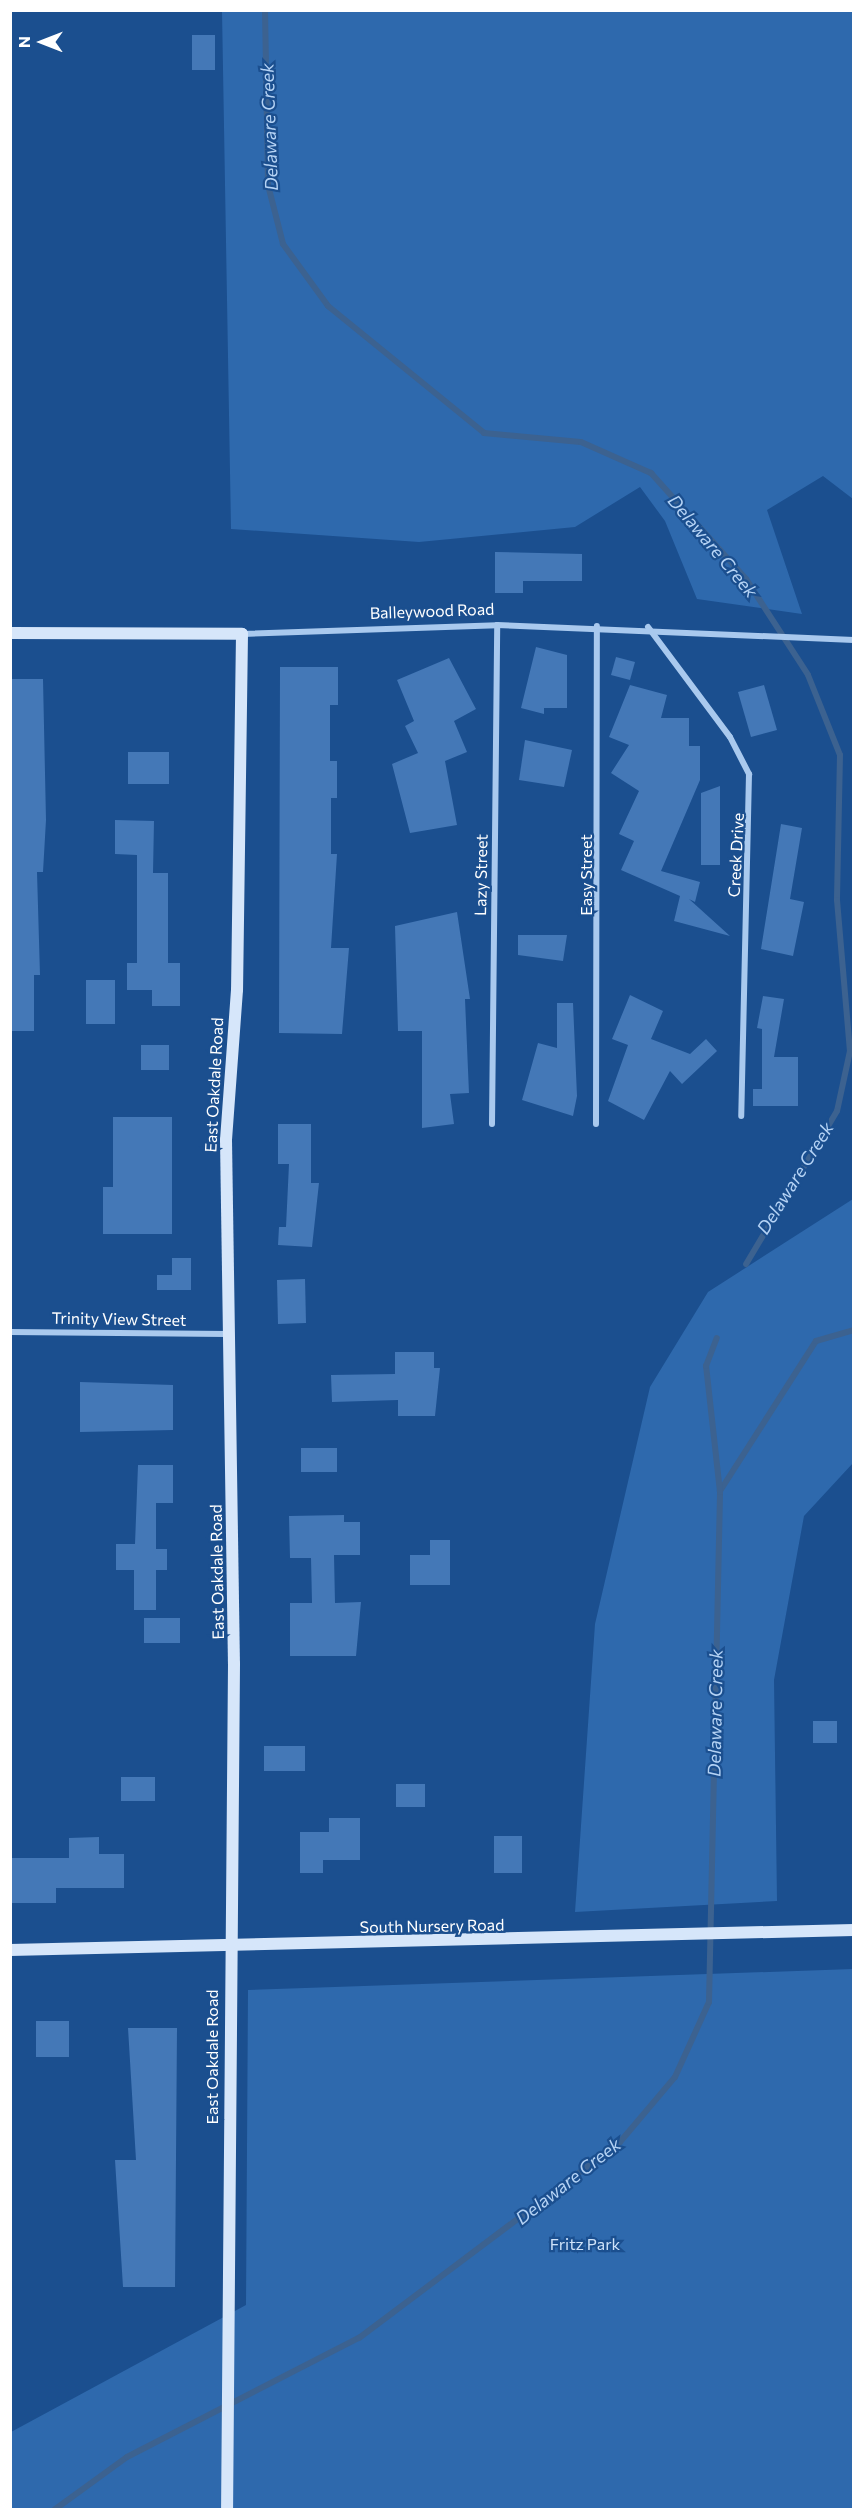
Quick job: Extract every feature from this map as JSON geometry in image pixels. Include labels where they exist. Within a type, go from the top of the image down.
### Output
[{"type":"street","name":"Balleywood Road","points":[[10,633],[242,634],[497,625],[648,627],[854,640]]},
{"type":"street","name":"Lazy Street","points":[[492,1124],[497,625]]},
{"type":"street","name":"Easy Street","points":[[596,1124],[597,626]]},
{"type":"street","name":"Creek Drive","points":[[648,627],[730,737],[749,774],[741,1116]]},
{"type":"street","name":"East Oakdale Road","points":[[227,2510],[229,1948],[234,1652],[227,1334],[226,1140],[238,957],[242,634]]},
{"type":"street","name":"Trinity View Street","points":[[10,1332],[227,1334]]},
{"type":"street","name":"South Nursery Road","points":[[10,1950],[229,1948],[854,1930]]},
{"type":"green space","points":[[222,11],[853,11],[853,499],[823,476],[767,510],[802,614],[697,599],[665,521],[640,487],[575,527],[419,542],[231,529]]},
{"type":"green space","points":[[853,1199],[853,1463],[804,1516],[774,1680],[777,1901],[575,1912],[595,1624],[650,1387],[708,1292]]},
{"type":"green space","name":"Fritz Park","points":[[853,1969],[853,2509],[11,2510],[11,2432],[246,2305],[248,1990]]},
{"type":"building","points":[[192,35],[215,35],[215,70],[192,70]]},
{"type":"building","points":[[495,552],[582,554],[582,581],[523,581],[523,593],[495,593]]},
{"type":"building","points":[[536,647],[567,655],[567,708],[544,708],[544,714],[521,708]]},
{"type":"building","points":[[616,657],[635,662],[630,680],[611,675]]},
{"type":"building","points":[[449,658],[476,709],[454,721],[467,752],[445,761],[457,825],[410,833],[392,764],[418,753],[405,726],[414,721],[397,680]]},
{"type":"building","points":[[280,667],[338,667],[338,705],[330,705],[330,761],[337,761],[337,798],[331,798],[331,854],[337,854],[331,948],[349,948],[342,1034],[279,1033]]},
{"type":"building","points":[[10,679],[43,679],[46,820],[43,872],[37,872],[40,975],[34,975],[34,1031],[10,1031]]},
{"type":"building","points":[[630,685],[667,695],[661,718],[689,718],[689,746],[700,746],[700,780],[661,871],[700,882],[695,902],[689,899],[730,936],[674,921],[680,896],[621,870],[634,841],[619,834],[639,791],[611,773],[629,745],[609,737]]},
{"type":"building","points":[[764,685],[777,730],[751,737],[738,692]]},
{"type":"building","points":[[525,740],[572,750],[564,787],[519,780]]},
{"type":"building","points":[[128,752],[169,752],[169,784],[128,784]]},
{"type":"building","points":[[720,786],[720,865],[701,865],[701,793]]},
{"type":"building","points":[[115,820],[154,821],[153,873],[168,873],[168,963],[180,963],[180,1006],[152,1006],[152,990],[127,990],[127,963],[137,963],[137,855],[115,854]]},
{"type":"building","points":[[781,824],[802,828],[790,899],[804,902],[793,956],[761,949]]},
{"type":"building","points":[[457,912],[470,999],[465,999],[469,1093],[450,1094],[454,1124],[422,1128],[422,1031],[398,1031],[395,926]]},
{"type":"building","points":[[518,935],[567,935],[563,961],[518,955]]},
{"type":"building","points":[[86,980],[115,980],[115,1024],[86,1024]]},
{"type":"building","points":[[630,995],[663,1011],[651,1039],[690,1054],[706,1039],[717,1051],[682,1084],[670,1071],[644,1120],[608,1101],[628,1045],[612,1039]]},
{"type":"building","points":[[763,996],[784,999],[774,1057],[798,1057],[798,1106],[753,1106],[753,1089],[762,1089],[762,1029],[757,1028]]},
{"type":"building","points":[[557,1003],[573,1003],[577,1096],[573,1116],[522,1100],[538,1043],[557,1048]]},
{"type":"building","points":[[141,1045],[169,1045],[169,1070],[141,1070]]},
{"type":"building","points":[[113,1117],[172,1117],[172,1234],[103,1234],[103,1187],[113,1187]]},
{"type":"building","points":[[278,1124],[311,1124],[311,1183],[319,1183],[312,1247],[278,1245],[279,1227],[286,1227],[289,1164],[278,1164]]},
{"type":"building","points":[[172,1258],[191,1258],[191,1290],[157,1290],[157,1275],[172,1275]]},
{"type":"building","points":[[305,1279],[306,1323],[278,1324],[277,1280]]},
{"type":"building","points":[[395,1352],[434,1352],[434,1368],[440,1368],[435,1416],[398,1416],[398,1400],[332,1402],[331,1375],[395,1374]]},
{"type":"building","points":[[80,1382],[173,1385],[173,1430],[80,1432]]},
{"type":"building","points":[[301,1448],[337,1448],[337,1472],[301,1472]]},
{"type":"building","points":[[138,1465],[173,1465],[173,1503],[156,1503],[156,1549],[167,1549],[167,1570],[156,1570],[156,1610],[134,1610],[134,1570],[116,1570],[116,1544],[135,1544]]},
{"type":"building","points":[[344,1515],[344,1522],[360,1522],[360,1555],[334,1555],[335,1603],[361,1602],[356,1656],[290,1656],[290,1603],[312,1603],[311,1558],[290,1558],[289,1516]]},
{"type":"building","points":[[430,1540],[450,1540],[450,1585],[410,1585],[410,1555],[430,1555]]},
{"type":"building","points":[[144,1618],[180,1618],[180,1643],[144,1643]]},
{"type":"building","points":[[813,1721],[837,1721],[837,1743],[813,1743]]},
{"type":"building","points":[[264,1746],[305,1746],[305,1771],[264,1771]]},
{"type":"building","points":[[121,1777],[155,1777],[155,1801],[121,1801]]},
{"type":"building","points":[[396,1784],[425,1784],[425,1807],[396,1807]]},
{"type":"building","points":[[329,1818],[360,1818],[360,1860],[323,1860],[323,1873],[300,1873],[300,1832],[329,1832]]},
{"type":"building","points":[[494,1836],[522,1836],[522,1873],[494,1873]]},
{"type":"building","points":[[99,1837],[99,1854],[124,1854],[124,1888],[56,1888],[56,1903],[10,1903],[10,1858],[69,1858],[69,1838]]},
{"type":"building","points":[[36,2021],[69,2021],[69,2057],[36,2057]]},
{"type":"building","points":[[128,2028],[177,2028],[175,2287],[123,2287],[115,2160],[136,2160]]},
{"type":"waterway","name":"Delaware Creek","points":[[265,10],[268,185],[283,244],[328,306],[484,433],[581,442],[651,473],[746,579],[808,675],[840,755],[837,900],[850,1051],[837,1111],[746,1264]]},
{"type":"waterway","points":[[720,1491],[816,1341],[854,1330]]},
{"type":"waterway","name":"Delaware Creek","points":[[54,2510],[127,2457],[359,2338],[620,2142],[675,2077],[709,2002],[720,1492],[706,1366],[717,1338]]}]
